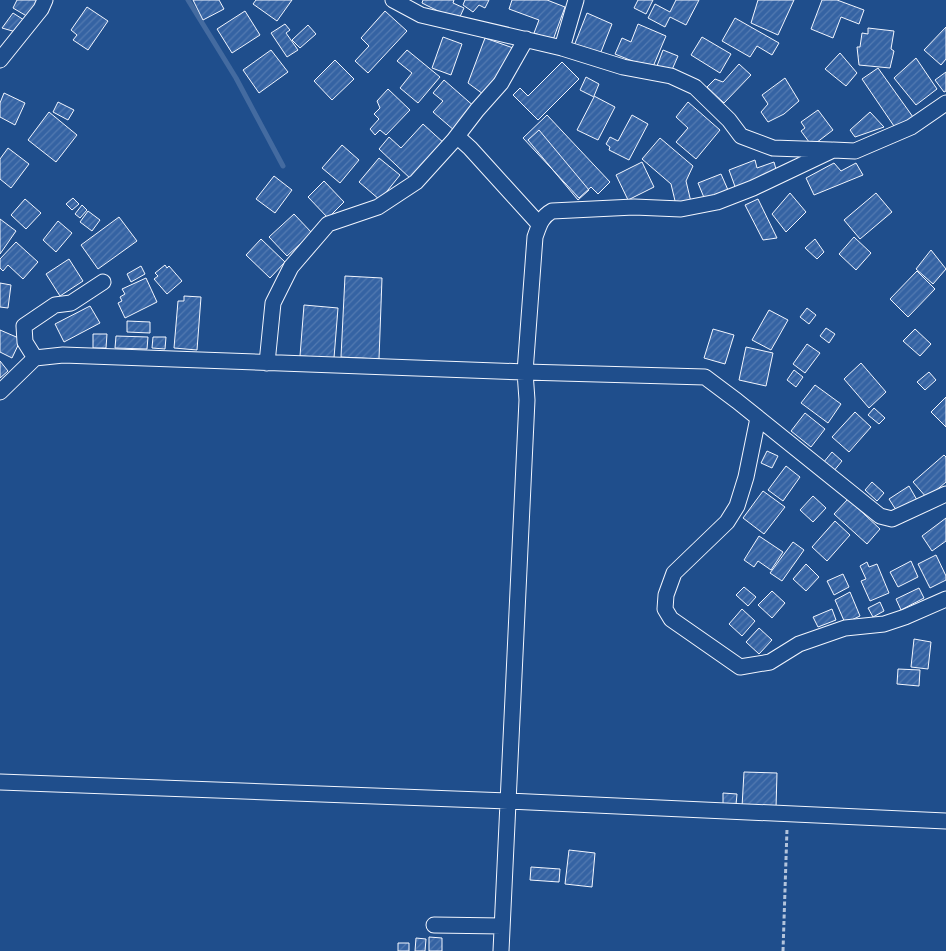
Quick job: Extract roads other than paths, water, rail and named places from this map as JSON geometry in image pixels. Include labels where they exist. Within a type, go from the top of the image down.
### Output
[{"type":"street","points":[[0,60],[41,9],[45,0]]},
{"type":"street","points":[[393,0],[421,15],[562,48],[623,67],[671,76],[695,87],[729,120],[741,136],[773,148],[855,151],[910,127],[946,103]]},
{"type":"street","points":[[562,48],[576,0]]},
{"type":"street","points":[[267,363],[273,303],[292,267],[328,224],[378,208],[416,182],[501,83],[526,39]]},
{"type":"street","points":[[454,140],[460,139],[470,148],[539,224]]},
{"type":"street","points":[[501,951],[527,400],[526,372],[535,237],[539,224],[552,211],[634,207],[682,209],[717,202],[753,188],[832,150]]},
{"type":"street","points":[[35,358],[25,342],[24,326],[55,305],[71,303],[103,282]]},
{"type":"street","points":[[0,392],[35,358],[63,355],[705,377],[880,516],[892,519],[946,494]]},
{"type":"street","points":[[758,418],[746,477],[737,506],[726,522],[674,573],[666,595],[665,609],[671,619],[740,667],[770,662],[799,644],[845,628],[884,624],[946,599]]},
{"type":"street","points":[[0,782],[508,801],[946,821]]},
{"type":"street","points":[[434,925],[502,926]]},
{"type":"waterway","points":[[188,0],[236,78],[283,166]]}]
